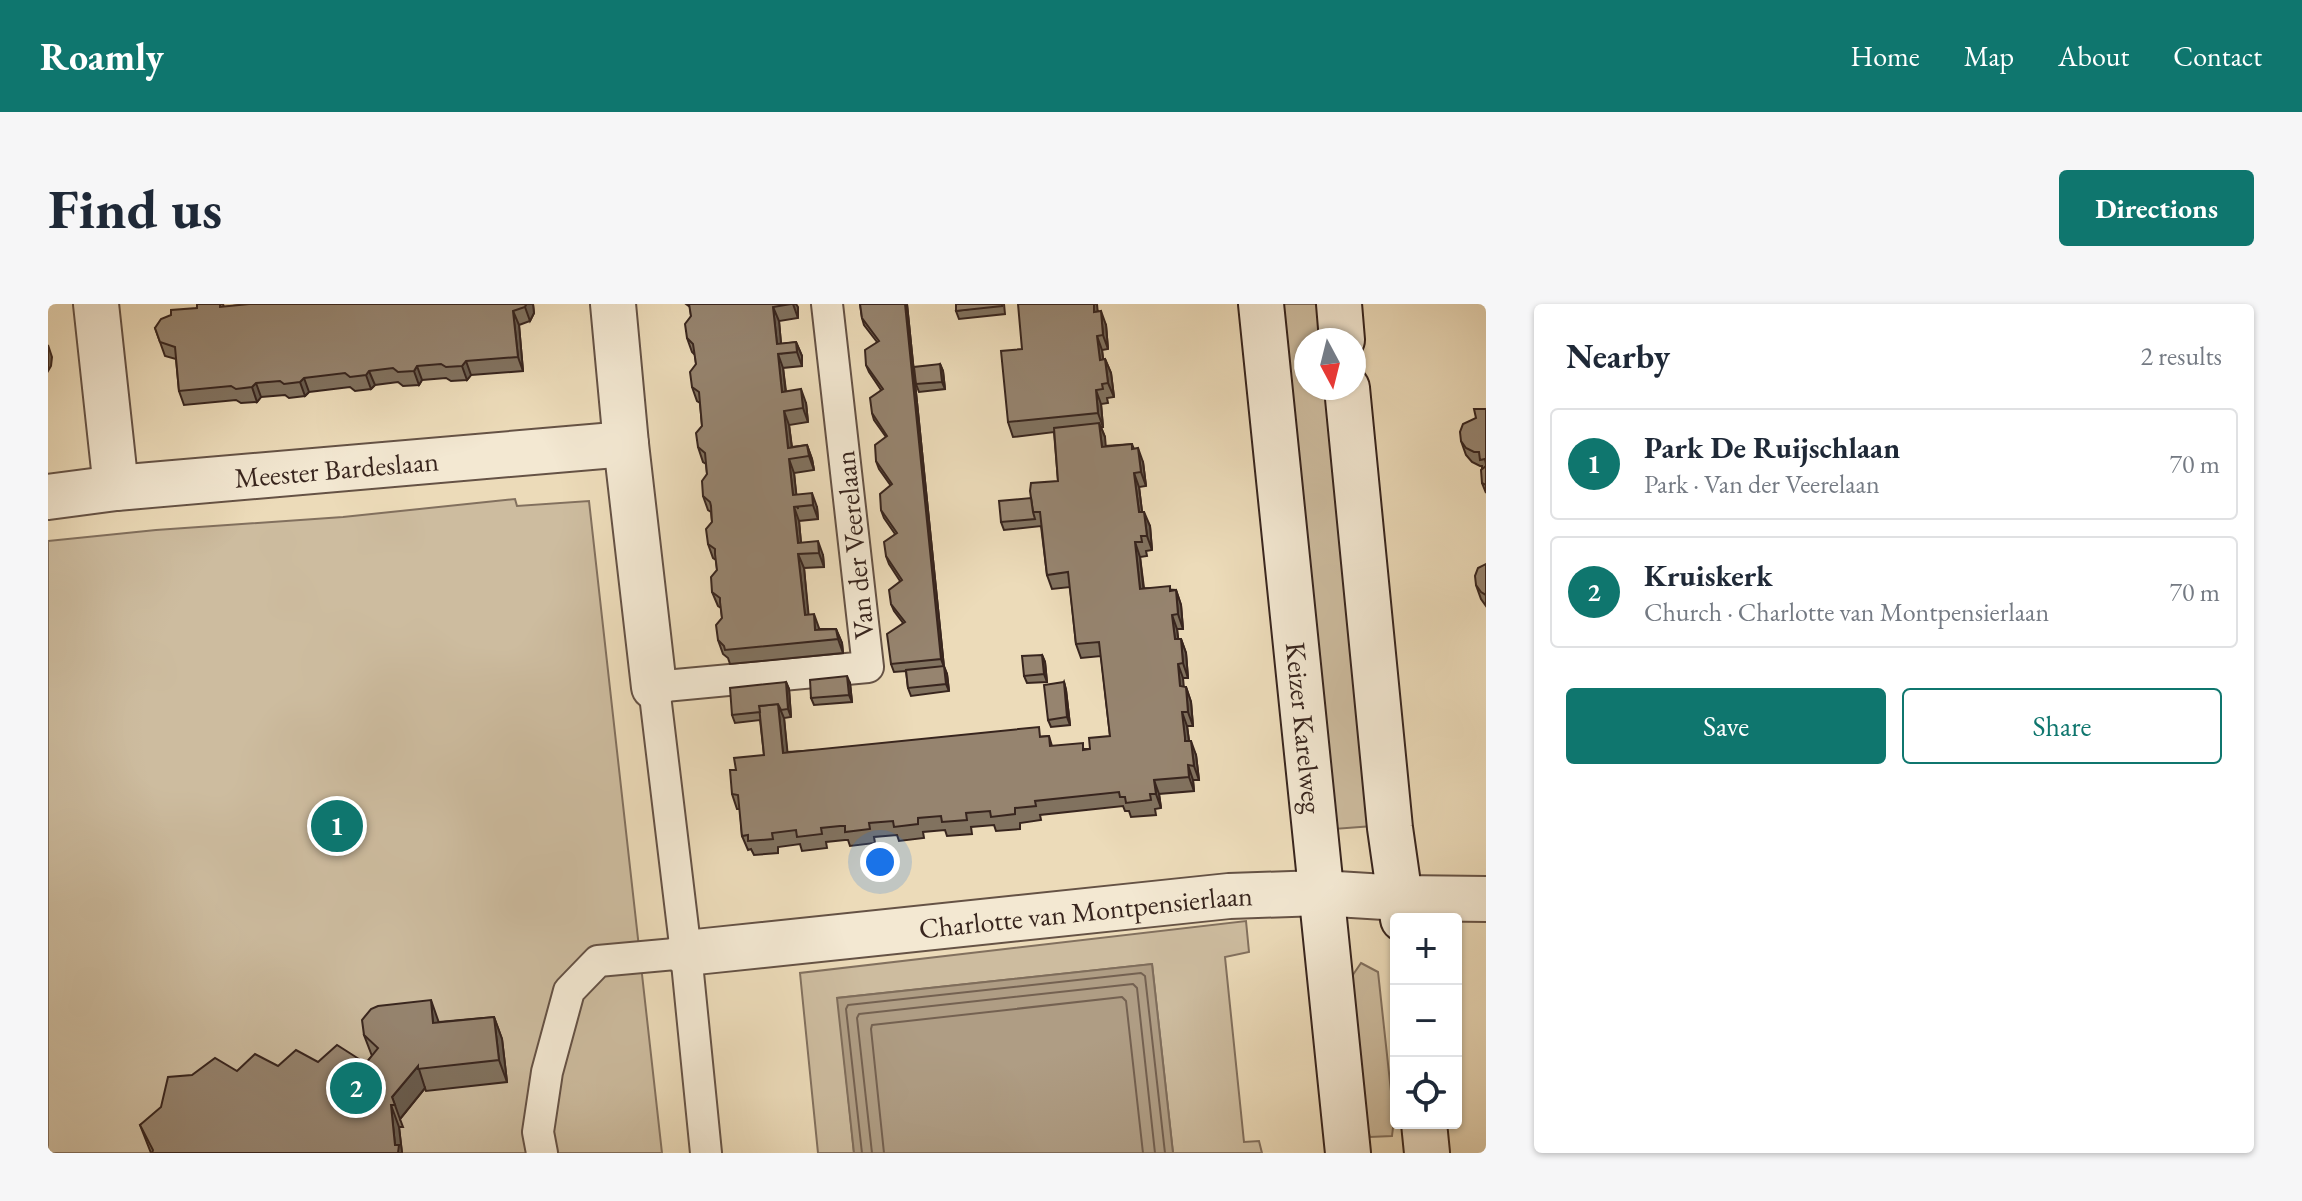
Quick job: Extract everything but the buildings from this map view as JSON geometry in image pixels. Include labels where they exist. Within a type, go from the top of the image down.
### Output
[{"type":"street","points":[[96,304],[116,488]]},
{"type":"street","points":[[613,304],[654,687]]},
{"type":"street","name":"Keizer Karelweg","points":[[1261,304],[1348,1153]]},
{"type":"street","points":[[1339,304],[1341,328]]},
{"type":"street","points":[[1348,400],[1390,828],[1402,909]]},
{"type":"street","name":"Meester Bardeslaan","points":[[48,497],[116,488],[626,444]]},
{"type":"street","name":"Charlotte van Montpensierlaan","points":[[686,953],[1229,896],[1320,893],[1402,909],[1486,899]]},
{"type":"street","points":[[1425,1129],[1427,1153]]},
{"type":"lane","name":"Van der Veerelaan","points":[[654,687],[868,667],[827,304]]},
{"type":"lane","points":[[654,687],[706,1153]]},
{"type":"lane","points":[[542,1153],[538,1132],[547,1072],[569,991],[598,961],[686,953]]},
{"type":"shaded area","points":[[1280,304],[1318,304],[1321,328],[1294,328],[1294,400],[1328,400],[1373,826],[1334,829]]},
{"type":"shaded area","points":[[515,499],[517,506],[589,501],[662,1153],[48,1153],[48,541],[343,517]]},
{"type":"shaded area","points":[[1246,921],[1249,952],[1225,957],[1244,1142],[1259,1141],[1262,1153],[1173,1153],[1152,964],[838,998],[854,1153],[818,1153],[800,973]]},
{"type":"shaded area","points":[[1361,963],[1378,972],[1390,1082],[1392,1136],[1370,1137],[1359,1103],[1348,982]]},
{"type":"water","points":[[1152,964],[1173,1153],[854,1153],[837,998]]},
{"type":"place","name":"Park De Ruijschlaan","points":[[337,826]]},
{"type":"place","name":"Kruiskerk","points":[[356,1088]]}]
